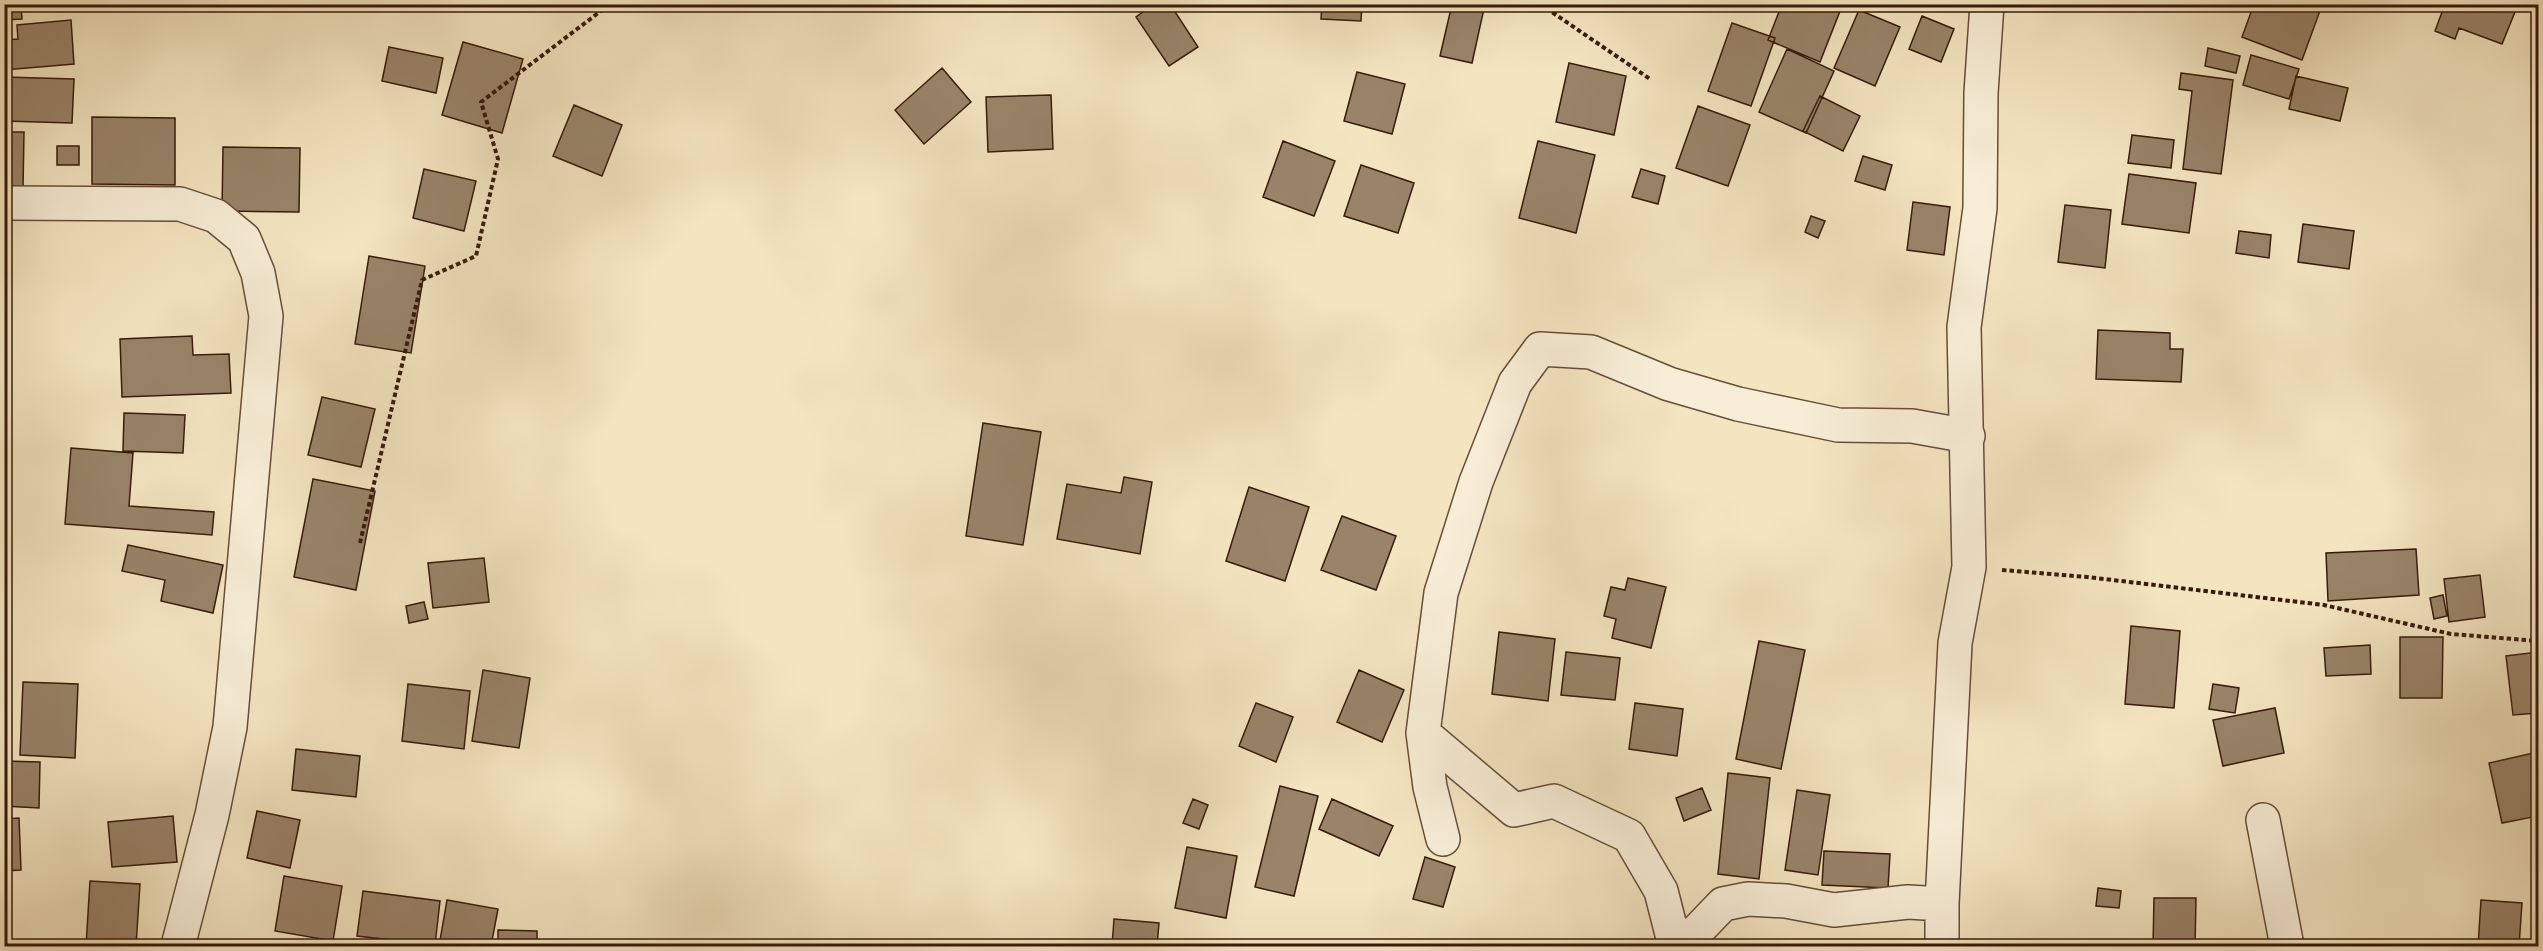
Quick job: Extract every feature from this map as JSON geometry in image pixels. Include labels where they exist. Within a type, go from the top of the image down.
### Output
[{"type":"street","points":[[1942,946],[1942,904],[1955,643],[1969,567],[1964,327],[1980,208],[1981,93],[1986,4]]},
{"type":"street","points":[[4,203],[180,204],[216,216],[244,239],[258,273],[266,316],[230,727],[213,814],[178,946]]},
{"type":"street","points":[[1443,839],[1430,787],[1423,733],[1441,593],[1476,482],[1515,383],[1540,349],[1591,352],[1669,384],[1738,404],[1838,425],[1912,426],[1968,436]]},
{"type":"street","points":[[1423,733],[1514,810],[1554,801],[1629,836],[1661,891],[1676,946],[1698,930],[1723,904],[1748,899],[1786,901],[1834,910],[1908,902],[1942,904]]},
{"type":"street","points":[[2263,820],[2287,946]]},
{"type":"path","points":[[360,543],[422,280],[476,256],[498,159],[481,102],[610,4]]},
{"type":"path","points":[[1540,4],[1650,79]]},
{"type":"path","points":[[1969,567],[2087,577],[2324,605],[2451,634],[2538,641]]},
{"type":"building","points":[[4,4],[21,4],[22,19],[4,20]]},
{"type":"building","points":[[1154,4],[1170,4],[1198,47],[1169,66],[1136,17]]},
{"type":"building","points":[[1322,4],[1362,4],[1361,21],[1321,19]]},
{"type":"building","points":[[1452,4],[1485,4],[1472,63],[1440,56]]},
{"type":"building","points":[[1782,4],[1838,4],[1842,6],[1820,62],[1768,40]]},
{"type":"building","points":[[2254,4],[2312,4],[2321,8],[2302,60],[2242,37]]},
{"type":"building","points":[[2445,4],[2511,4],[2517,7],[2502,44],[2459,28],[2455,39],[2435,31]]},
{"type":"building","points":[[1859,10],[1900,27],[1875,86],[1834,68]]},
{"type":"building","points":[[1922,16],[1954,29],[1941,62],[1909,49]]},
{"type":"building","points":[[71,20],[74,64],[4,70],[4,40],[18,39],[17,25]]},
{"type":"building","points":[[1732,23],[1775,38],[1751,106],[1708,91]]},
{"type":"building","points":[[463,42],[523,59],[502,133],[442,115]]},
{"type":"building","points":[[389,47],[443,58],[436,93],[382,81]]},
{"type":"building","points":[[2208,48],[2240,56],[2236,73],[2205,66]]},
{"type":"building","points":[[1787,49],[1834,71],[1806,133],[1759,112]]},
{"type":"building","points":[[2251,55],[2299,69],[2289,99],[2243,85]]},
{"type":"building","points":[[1569,63],[1626,76],[1614,135],[1556,122]]},
{"type":"building","points":[[942,68],[971,102],[924,144],[895,110]]},
{"type":"building","points":[[1357,72],[1405,84],[1392,134],[1344,121]]},
{"type":"building","points":[[2181,73],[2233,80],[2221,174],[2183,169],[2192,91],[2179,89]]},
{"type":"building","points":[[2296,76],[2348,88],[2340,121],[2289,109]]},
{"type":"building","points":[[4,77],[74,79],[72,123],[4,121]]},
{"type":"building","points":[[1051,95],[1053,149],[988,152],[986,97]]},
{"type":"building","points":[[1820,96],[1860,116],[1843,151],[1803,131]]},
{"type":"building","points":[[574,105],[622,125],[602,176],[553,156]]},
{"type":"building","points":[[1698,106],[1750,125],[1728,186],[1676,168]]},
{"type":"building","points":[[92,117],[175,118],[175,185],[92,184]]},
{"type":"building","points":[[4,132],[24,132],[23,189],[4,188]]},
{"type":"building","points":[[2132,135],[2174,140],[2171,168],[2128,163]]},
{"type":"building","points":[[1283,141],[1335,161],[1314,216],[1263,197]]},
{"type":"building","points":[[1538,141],[1595,155],[1576,233],[1519,218]]},
{"type":"building","points":[[57,146],[79,146],[79,165],[57,165]]},
{"type":"building","points":[[223,147],[300,148],[299,212],[222,211]]},
{"type":"building","points":[[1863,156],[1892,165],[1885,190],[1855,181]]},
{"type":"building","points":[[1361,165],[1414,183],[1398,233],[1344,216]]},
{"type":"building","points":[[424,169],[476,181],[464,231],[413,218]]},
{"type":"building","points":[[1641,169],[1665,176],[1658,204],[1632,197]]},
{"type":"building","points":[[2129,174],[2196,183],[2189,233],[2122,224]]},
{"type":"building","points":[[1913,202],[1950,207],[1944,255],[1907,250]]},
{"type":"building","points":[[2065,205],[2111,210],[2105,268],[2058,262]]},
{"type":"building","points":[[1811,216],[1825,221],[1818,238],[1805,232]]},
{"type":"building","points":[[2303,224],[2354,231],[2349,269],[2298,262]]},
{"type":"building","points":[[2239,231],[2271,235],[2269,258],[2236,253]]},
{"type":"building","points":[[369,256],[425,266],[411,353],[355,344]]},
{"type":"building","points":[[2098,330],[2170,333],[2170,349],[2183,349],[2181,382],[2096,379]]},
{"type":"building","points":[[192,336],[193,355],[229,354],[231,393],[122,397],[120,339]]},
{"type":"building","points":[[322,397],[375,409],[361,467],[308,455]]},
{"type":"building","points":[[124,413],[185,415],[183,453],[123,451]]},
{"type":"building","points":[[983,423],[1041,432],[1023,545],[966,536]]},
{"type":"building","points":[[71,448],[133,453],[129,506],[214,512],[212,535],[65,524]]},
{"type":"building","points":[[1124,477],[1152,482],[1140,554],[1057,539],[1067,484],[1121,493]]},
{"type":"building","points":[[313,479],[375,491],[356,590],[294,577]]},
{"type":"building","points":[[1249,487],[1309,507],[1285,581],[1226,561]]},
{"type":"building","points":[[1342,516],[1396,536],[1376,590],[1321,570]]},
{"type":"building","points":[[128,545],[223,565],[213,613],[161,601],[165,580],[122,571]]},
{"type":"building","points":[[2416,549],[2419,595],[2328,601],[2326,553]]},
{"type":"building","points":[[484,558],[489,602],[433,608],[428,563]]},
{"type":"building","points":[[2480,575],[2485,617],[2449,622],[2444,579]]},
{"type":"building","points":[[1628,578],[1666,587],[1651,648],[1612,638],[1616,619],[1604,616],[1611,587],[1625,590]]},
{"type":"building","points":[[2443,595],[2447,616],[2434,619],[2430,598]]},
{"type":"building","points":[[424,602],[428,619],[409,623],[406,606]]},
{"type":"building","points":[[2131,626],[2180,631],[2174,708],[2125,704]]},
{"type":"building","points":[[1499,632],[1555,639],[1548,701],[1492,694]]},
{"type":"building","points":[[2400,637],[2443,637],[2442,698],[2400,698]]},
{"type":"building","points":[[1759,641],[1805,650],[1781,769],[1736,759]]},
{"type":"building","points":[[2370,645],[2371,674],[2326,676],[2324,648]]},
{"type":"building","points":[[1566,652],[1620,658],[1615,700],[1561,695]]},
{"type":"building","points":[[2538,652],[2538,713],[2513,715],[2506,656]]},
{"type":"building","points":[[483,670],[530,678],[519,748],[472,741]]},
{"type":"building","points":[[1359,670],[1404,690],[1382,742],[1337,722]]},
{"type":"building","points":[[23,682],[78,684],[75,758],[20,755]]},
{"type":"building","points":[[408,684],[470,691],[464,749],[402,741]]},
{"type":"building","points":[[2213,684],[2239,688],[2235,713],[2209,709]]},
{"type":"building","points":[[1256,703],[1293,717],[1276,762],[1239,746]]},
{"type":"building","points":[[1635,703],[1683,709],[1677,756],[1629,749]]},
{"type":"building","points":[[2275,708],[2284,753],[2223,766],[2213,720]]},
{"type":"building","points":[[296,749],[360,756],[356,797],[292,790]]},
{"type":"building","points":[[2538,752],[2538,816],[2502,823],[2489,763]]},
{"type":"building","points":[[4,761],[40,762],[39,808],[4,806]]},
{"type":"building","points":[[1728,773],[1770,778],[1759,879],[1718,874]]},
{"type":"building","points":[[1280,786],[1318,796],[1294,896],[1255,887]]},
{"type":"building","points":[[1702,788],[1711,810],[1684,821],[1676,798]]},
{"type":"building","points":[[1797,790],[1830,795],[1818,875],[1785,870]]},
{"type":"building","points":[[1193,799],[1208,805],[1199,829],[1183,823]]},
{"type":"building","points":[[1332,799],[1393,826],[1379,856],[1319,829]]},
{"type":"building","points":[[257,811],[300,820],[290,868],[247,858]]},
{"type":"building","points":[[173,816],[177,862],[112,867],[108,822]]},
{"type":"building","points":[[19,818],[21,870],[4,871],[4,819]]},
{"type":"building","points":[[1187,847],[1237,856],[1226,918],[1175,908]]},
{"type":"building","points":[[1824,851],[1890,854],[1888,888],[1822,885]]},
{"type":"building","points":[[1425,857],[1455,867],[1443,907],[1413,899]]},
{"type":"building","points":[[284,876],[342,886],[333,941],[275,931]]},
{"type":"building","points":[[90,881],[140,884],[136,946],[86,946]]},
{"type":"building","points":[[2098,888],[2121,891],[2119,908],[2096,906]]},
{"type":"building","points":[[363,891],[440,901],[435,945],[357,936]]},
{"type":"building","points":[[2154,898],[2196,898],[2195,946],[2153,946]]},
{"type":"building","points":[[447,900],[498,909],[491,946],[439,946]]},
{"type":"building","points":[[2481,900],[2522,903],[2519,946],[2478,946]]},
{"type":"building","points":[[1114,919],[1159,923],[1157,946],[1112,946]]},
{"type":"building","points":[[498,930],[537,931],[537,946],[498,946]]}]
